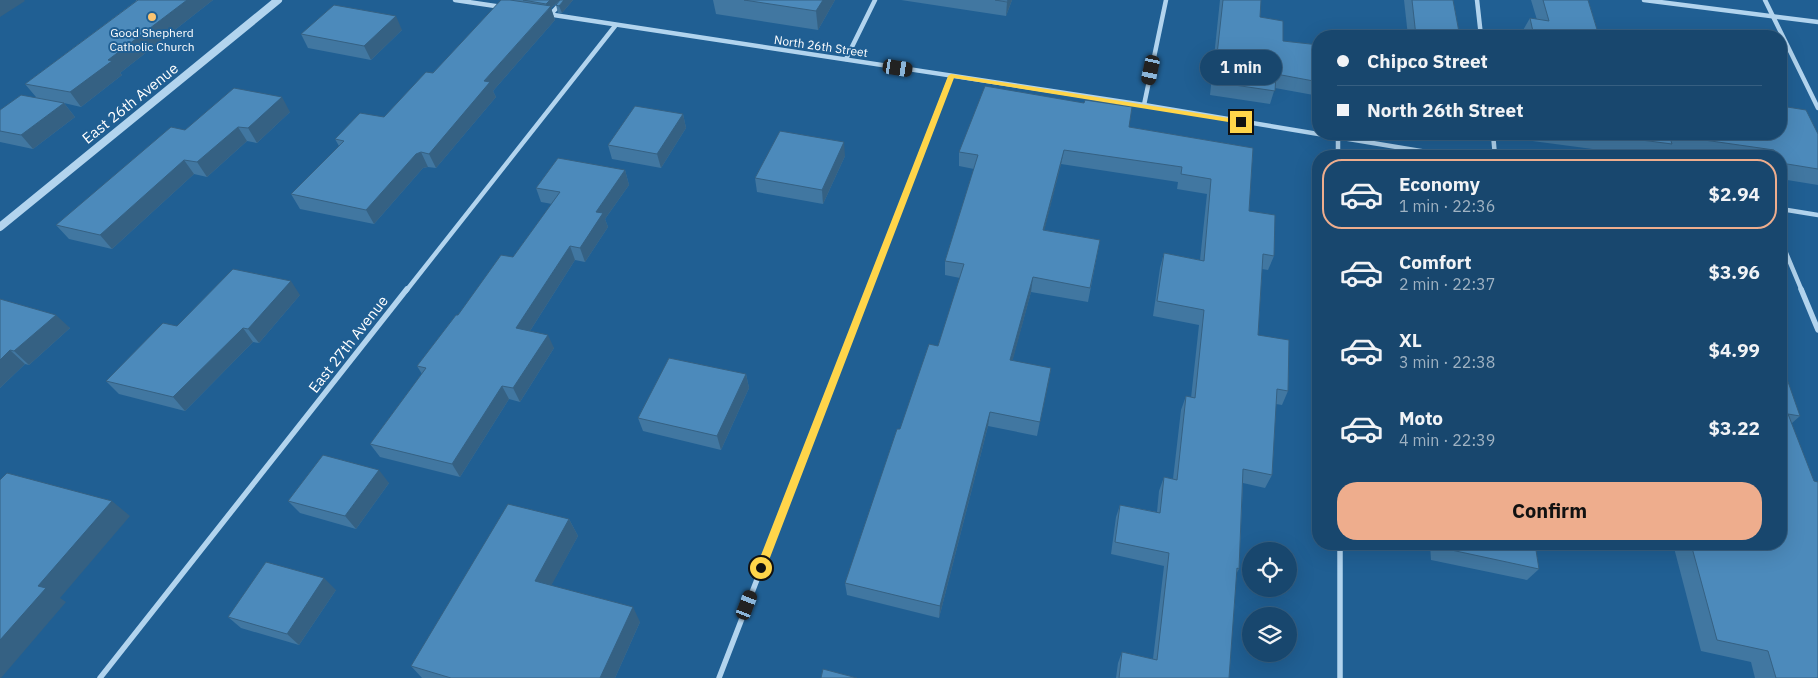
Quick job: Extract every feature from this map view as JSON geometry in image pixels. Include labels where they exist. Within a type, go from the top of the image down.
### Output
[{"type":"street","name":"East 26th Avenue","points":[[0,227],[278,0]]},
{"type":"street","points":[[455,0],[512,9]]},
{"type":"street","points":[[550,14],[564,0]]},
{"type":"street","points":[[846,60],[875,0]]},
{"type":"street","points":[[1144,105],[1166,0]]},
{"type":"street","points":[[1477,0],[1480,30]]},
{"type":"street","points":[[1644,0],[1818,22]]},
{"type":"street","points":[[1765,0],[1779,30]]},
{"type":"street","name":"North 26th Street","points":[[540,13],[615,26],[1144,105],[1312,134]]},
{"type":"street","name":"East 27th Avenue","points":[[100,678],[615,26]]},
{"type":"street","points":[[1787,46],[1818,108]]},
{"type":"street","points":[[719,678],[951,76]]},
{"type":"street","name":"North 26th Street","points":[[1345,140],[1411,150]]},
{"type":"street","points":[[1787,210],[1818,214]]},
{"type":"street","points":[[1787,255],[1818,330]]},
{"type":"street","points":[[1340,550],[1340,678]]},
{"type":"building","points":[[138,0],[187,0],[108,60],[112,61],[70,92],[25,84]]},
{"type":"building","points":[[501,0],[551,6],[484,81],[490,82],[429,154],[421,152],[416,154],[366,210],[291,194],[344,141],[335,139],[360,113],[384,117],[426,72],[433,73]]},
{"type":"building","points":[[523,0],[550,0],[546,4]]},
{"type":"building","points":[[560,0],[564,0],[559,6],[556,5]]},
{"type":"building","points":[[744,0],[823,0],[816,11]]},
{"type":"building","points":[[1223,0],[1261,0],[1260,17],[1283,21],[1283,41],[1312,44],[1312,81],[1276,74],[1275,91],[1214,82]]},
{"type":"building","points":[[1412,0],[1453,0],[1459,30],[1415,30]]},
{"type":"building","points":[[1543,0],[1588,0],[1597,30],[1533,30],[1530,18],[1549,21]]},
{"type":"building","points":[[334,5],[396,16],[364,46],[301,34]]},
{"type":"building","points":[[985,86],[1084,103],[1085,100],[1132,107],[1129,127],[1253,148],[1249,211],[1275,215],[1274,256],[1263,254],[1258,335],[1289,340],[1288,391],[1277,389],[1272,475],[1243,469],[1239,569],[1237,568],[1229,678],[1119,678],[1122,652],[1157,660],[1169,553],[1115,542],[1120,505],[1160,513],[1164,477],[1177,480],[1186,396],[1195,398],[1204,310],[1157,301],[1164,253],[1204,261],[1211,179],[1181,174],[1182,167],[1064,150],[1043,230],[1100,240],[1090,288],[1033,277],[1010,360],[1051,368],[1040,422],[990,412],[940,606],[845,583],[897,429],[900,429],[929,344],[938,346],[964,264],[945,261],[978,155],[959,152]]},
{"type":"building","points":[[234,88],[282,97],[248,128],[238,127],[197,162],[184,160],[100,235],[56,225],[171,127],[185,130]]},
{"type":"building","points":[[21,95],[64,103],[21,135],[0,131],[0,110]]},
{"type":"building","points":[[635,106],[683,114],[657,154],[608,145]]},
{"type":"building","points":[[1787,107],[1806,110],[1818,134],[1818,169],[1787,164],[1787,150],[1774,150],[1704,140],[1787,140]]},
{"type":"building","points":[[780,131],[844,142],[822,190],[755,178]]},
{"type":"building","points":[[1641,140],[1671,140],[1672,144]]},
{"type":"building","points":[[558,158],[625,170],[596,212],[603,213],[580,248],[570,246],[516,328],[548,335],[513,388],[502,386],[452,464],[370,444],[426,368],[417,366],[456,315],[458,315],[501,255],[513,257],[560,192],[536,188]]},
{"type":"building","points":[[233,269],[291,281],[248,329],[243,328],[173,397],[106,381],[163,323],[177,326]]},
{"type":"building","points":[[0,299],[56,315],[14,351],[10,350],[0,360]]},
{"type":"building","points":[[669,358],[746,374],[717,436],[638,418]]},
{"type":"building","points":[[1787,379],[1800,416],[1788,414],[1814,481],[1818,482],[1818,678],[1776,678],[1768,651],[1717,640],[1693,550],[1787,550]]},
{"type":"building","points":[[323,455],[379,470],[345,516],[288,501]]},
{"type":"building","points":[[7,473],[112,501],[38,586],[46,588],[0,640],[0,480]]},
{"type":"building","points":[[508,504],[569,519],[535,581],[633,607],[600,678],[451,678],[411,666]]},
{"type":"building","points":[[1451,550],[1536,550],[1539,569]]},
{"type":"building","points":[[266,562],[324,578],[287,634],[228,617]]},
{"type":"building","points":[[823,669],[857,678],[821,678]]},
{"type":"place","name":"Good Shepherd Catholic Church","points":[[152,17]]},
{"type":"route","points":[[761,568],[951,76],[1144,105],[1241,122]]}]
